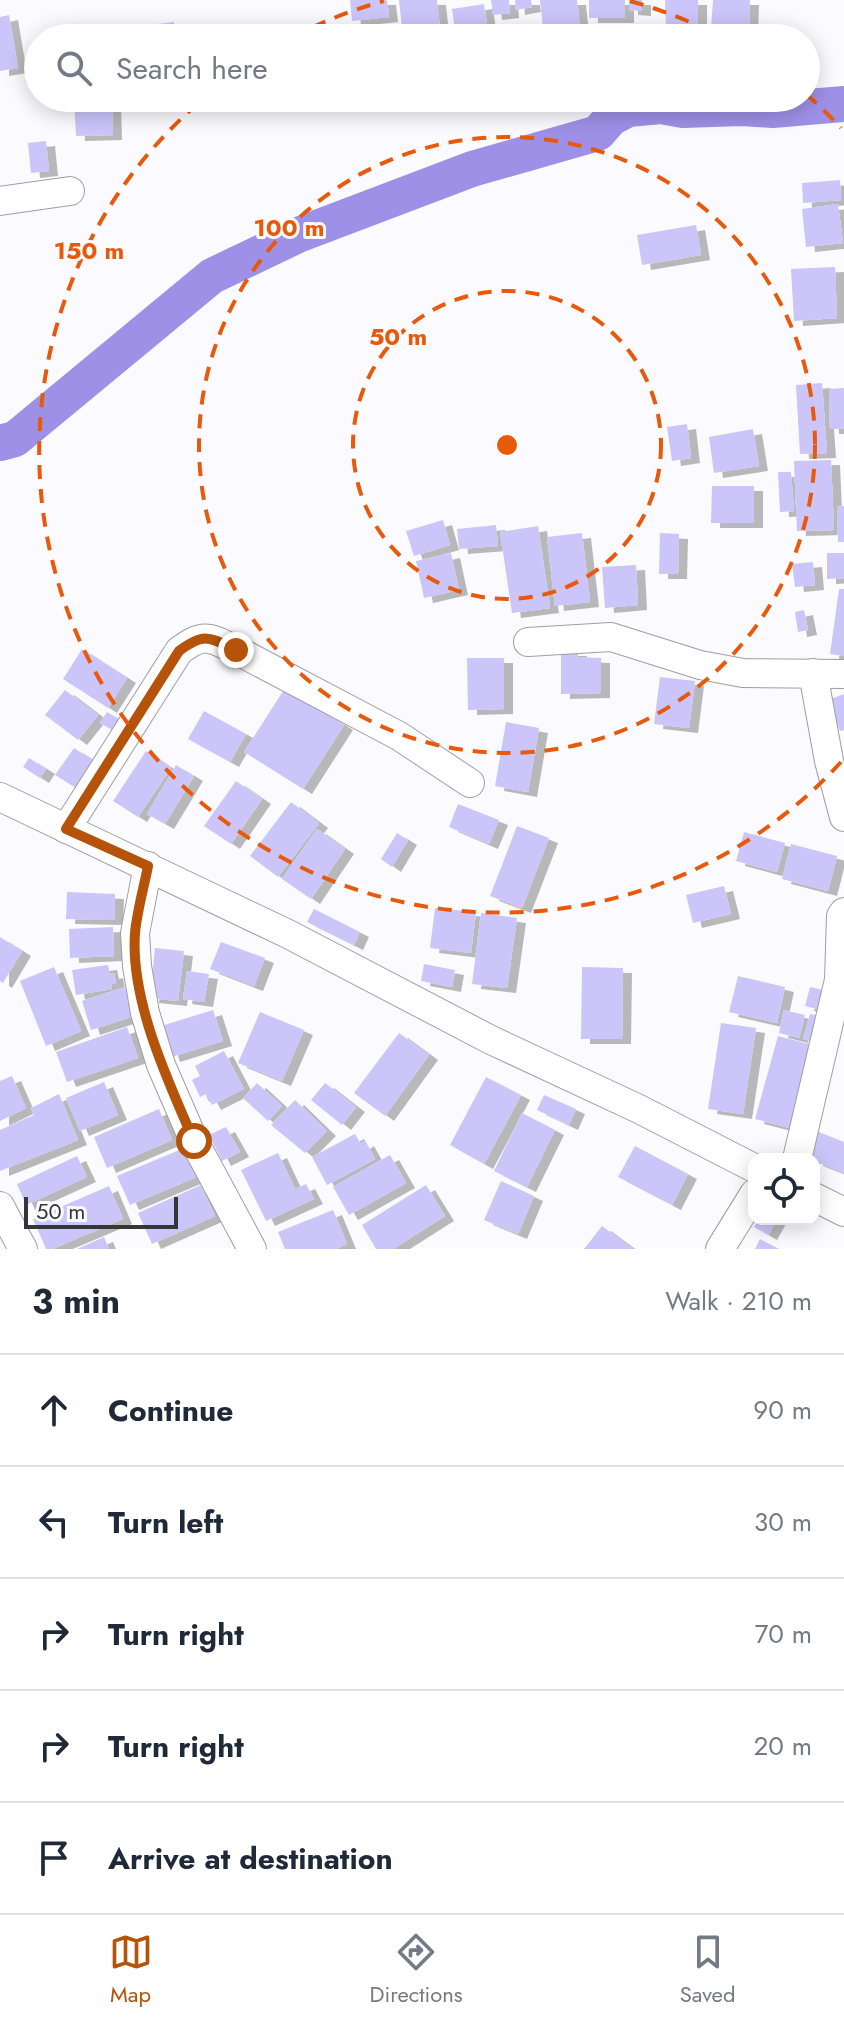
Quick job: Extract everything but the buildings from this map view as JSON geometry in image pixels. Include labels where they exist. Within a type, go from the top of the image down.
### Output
[{"type":"street","points":[[0,201],[70,191]]},
{"type":"street","points":[[66,829],[179,651],[195,639],[210,637],[399,736],[470,783]]},
{"type":"street","points":[[528,642],[611,637],[700,665],[743,673],[844,674]]},
{"type":"street","points":[[813,673],[829,761],[844,817]]},
{"type":"street","points":[[0,797],[288,934],[491,1040],[639,1109],[748,1165]]},
{"type":"street","points":[[148,866],[135,933],[145,1013],[161,1065],[194,1141],[252,1249]]},
{"type":"street","points":[[798,1153],[839,980],[841,916],[844,912]]},
{"type":"street","points":[[820,1200],[844,1212]]},
{"type":"street","points":[[720,1249],[748,1204]]},
{"type":"street","points":[[0,1206],[23,1249]]},
{"type":"waterway","points":[[820,106],[844,104]]},
{"type":"waterway","points":[[0,443],[15,439],[212,276],[298,235],[472,169],[598,133],[611,118],[622,112]]},
{"type":"route","points":[[194,1141],[161,1065],[145,1013],[137,966],[135,933],[148,866],[66,829],[179,651],[195,639],[210,637],[236,650]]}]
